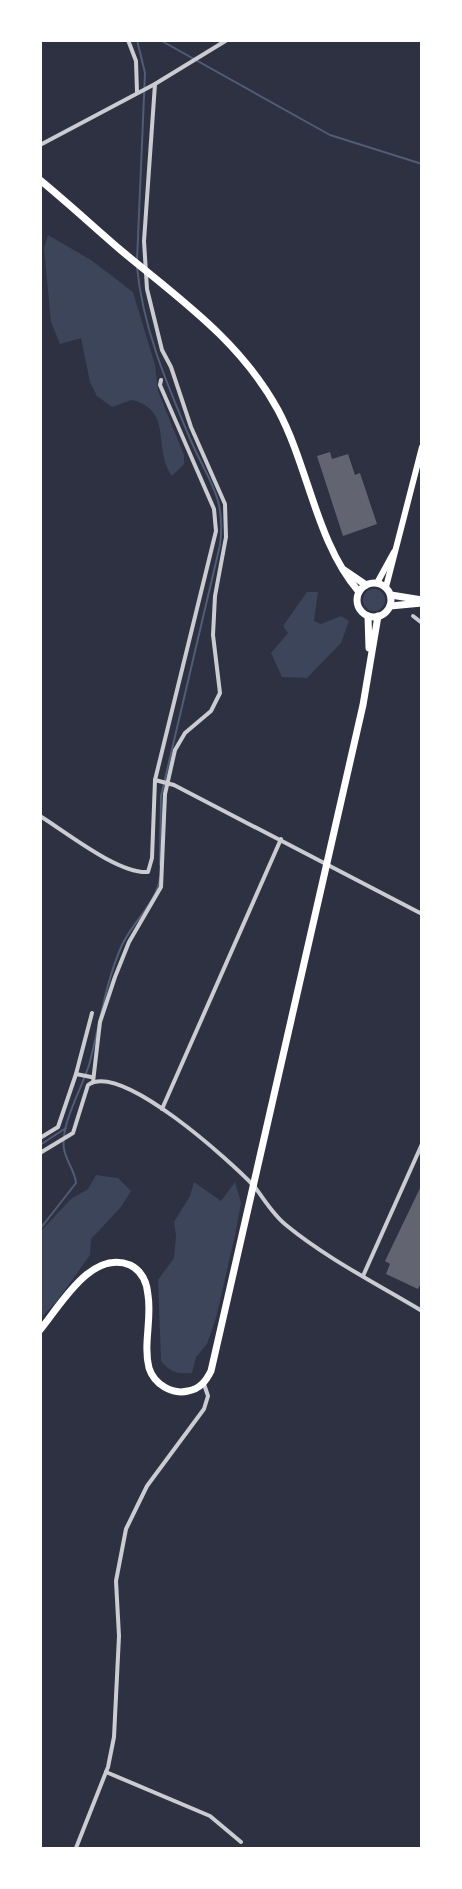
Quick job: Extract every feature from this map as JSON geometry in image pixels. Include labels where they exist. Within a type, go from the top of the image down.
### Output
[{"type":"main road","points":[[40,180],[215,328],[233,347],[277,409],[293,442],[330,542],[344,570],[359,592],[359,607],[368,616],[370,662]]},
{"type":"main road","points":[[386,587],[422,447]]},
{"type":"main road","points":[[377,583],[399,543]]},
{"type":"main road","points":[[344,570],[366,585]]},
{"type":"main road","points":[[359,592],[366,585],[377,583],[386,587],[391,596],[390,606]]},
{"type":"main road","points":[[391,596],[422,602]]},
{"type":"main road","points":[[368,616],[378,616],[390,606],[422,602]]},
{"type":"main road","points":[[40,1330],[81,1281],[99,1266],[116,1262],[130,1266],[142,1275],[148,1291],[148,1356],[152,1375],[165,1388],[179,1392],[193,1390],[203,1383],[211,1371],[255,1187],[363,705],[378,616]]},
{"type":"street","points":[[128,40],[136,61],[136,92]]},
{"type":"street","points":[[40,145],[153,85],[227,40]]},
{"type":"street","points":[[40,1153],[64,1141],[73,1133],[90,1079],[100,1022],[115,977],[129,942],[161,887],[167,782],[180,740],[211,711],[220,693],[213,635],[215,596],[227,519],[220,490],[190,427],[171,367],[162,350],[147,289],[144,241],[153,85]]},
{"type":"street","points":[[40,816],[118,865],[138,872],[148,872],[152,858],[155,780],[216,531],[214,509],[160,385],[161,380]]},
{"type":"street","points":[[413,616],[422,623]]},
{"type":"street","points":[[155,780],[167,782],[281,839],[422,914]]},
{"type":"street","points":[[162,1109],[281,839]]},
{"type":"street","points":[[40,1138],[57,1127],[76,1074],[92,1013]]},
{"type":"street","points":[[76,1074],[127,1088],[195,1131],[255,1187],[283,1224],[422,1311]]},
{"type":"street","points":[[363,1276],[422,1144]]},
{"type":"street","points":[[76,1848],[106,1772],[114,1737],[119,1636],[116,1581],[126,1529],[147,1486],[204,1409],[207,1396],[203,1383]]},
{"type":"street","points":[[106,1772],[210,1816],[241,1842]]},
{"type":"shaded area","points":[[48,235],[91,260],[133,292],[155,365],[158,391],[184,455],[184,464],[172,476],[166,465],[158,421],[153,412],[145,405],[132,400],[112,407],[97,396],[90,382],[81,338],[60,344],[51,322],[44,248]]},
{"type":"shaded area","points":[[374,589],[382,592],[385,600],[382,608],[374,611],[366,608],[363,600],[366,592]]},
{"type":"shaded area","points":[[307,592],[318,592],[314,621],[321,624],[341,616],[349,621],[341,643],[307,678],[282,677],[271,653],[288,633],[283,626]]},
{"type":"shaded area","points":[[96,1175],[118,1178],[131,1191],[121,1207],[91,1239],[90,1255],[57,1301],[41,1318],[41,1231],[71,1199],[88,1189]]},
{"type":"shaded area","points":[[194,1182],[221,1201],[235,1182],[241,1203],[216,1318],[207,1344],[196,1357],[192,1373],[182,1373],[171,1370],[161,1361],[158,1280],[174,1258],[176,1236],[174,1222],[190,1196]]},
{"type":"building","points":[[330,452],[332,459],[348,454],[355,475],[360,473],[377,524],[343,536],[317,456]]},
{"type":"building","points":[[422,1184],[422,1281],[418,1289],[386,1274],[390,1264],[385,1261]]},
{"type":"waterway","points":[[137,40],[145,73],[137,261]]},
{"type":"waterway","points":[[160,40],[330,135],[422,164]]},
{"type":"waterway","points":[[137,267],[140,290],[157,356],[191,441],[214,490],[221,514],[220,545],[161,796],[160,865]]},
{"type":"waterway","points":[[40,1229],[76,1183],[64,1149],[65,1129],[89,1065],[116,959],[127,936],[150,904],[160,877]]},
{"type":"waterway","points":[[40,1145],[66,1128]]}]
